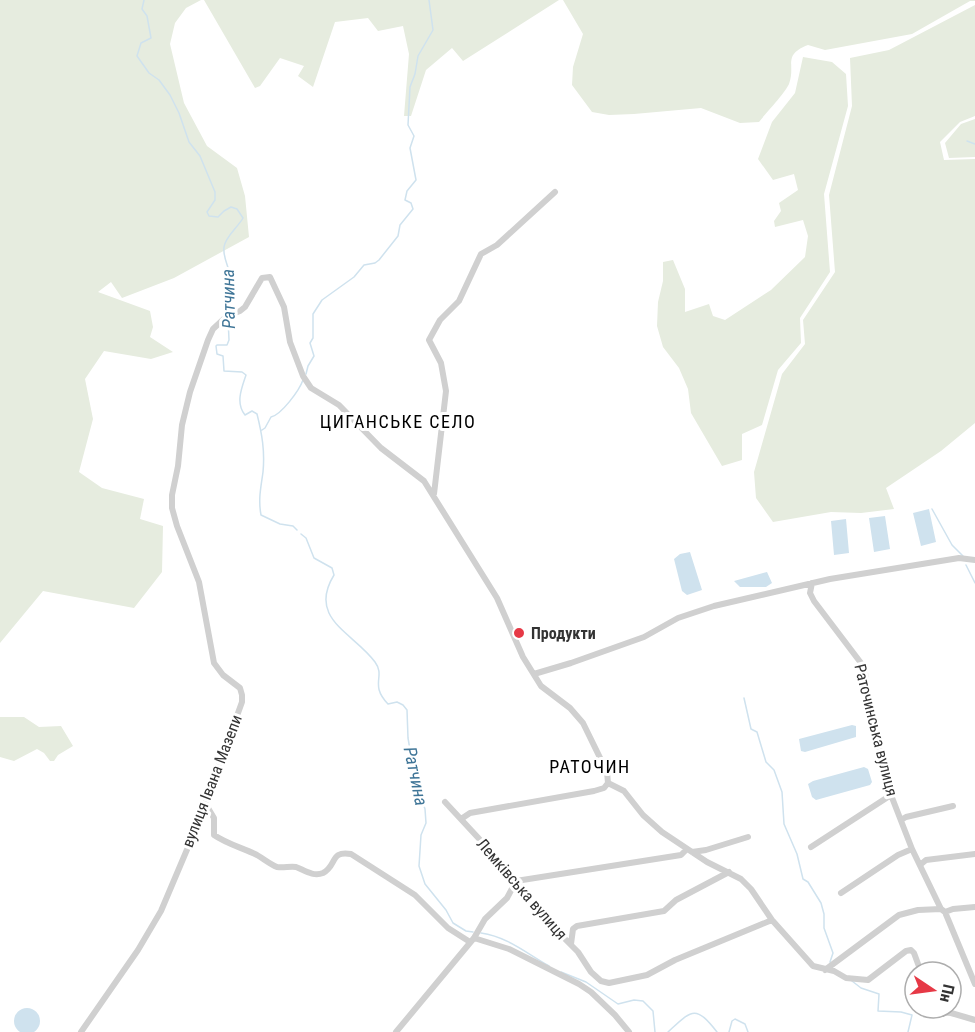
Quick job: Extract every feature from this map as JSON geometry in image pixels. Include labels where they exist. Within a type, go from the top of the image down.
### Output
[{"type":"street","points":[[461,819],[470,813],[594,791],[604,788],[608,783],[607,772],[577,715],[541,686],[523,657],[497,598],[458,538],[434,494],[446,391],[441,363],[429,340],[432,331],[459,301],[481,254],[497,245],[555,192]]},
{"type":"street","name":"вулиця Івана Мазепи","points":[[81,1032],[107,997],[154,924],[205,803],[238,714],[242,695],[240,688],[223,675],[214,663],[199,582],[177,526],[172,508],[172,495],[178,466],[182,425],[207,340],[213,329],[227,316],[240,311],[253,296],[262,278],[270,277],[284,307],[290,342],[303,376],[311,388],[348,413],[381,448],[424,480],[434,494]]},
{"type":"street","points":[[534,674],[644,637],[678,618],[714,606],[812,583],[959,558],[975,560]]},
{"type":"street","name":"Раточинська вулиця","points":[[812,583],[810,593],[814,601],[848,642],[861,663],[865,673],[871,716],[891,795],[912,849],[943,910],[975,984]]},
{"type":"street","points":[[608,783],[624,791],[662,832],[707,862],[729,872],[751,889],[771,920],[813,966],[828,968],[846,978],[868,980],[906,951],[911,950],[917,960]]},
{"type":"street","points":[[811,847],[891,795]]},
{"type":"street","name":"Лемківська вулиця","points":[[445,802],[508,870],[538,912],[571,944],[594,986]]},
{"type":"street","points":[[205,803],[214,818],[214,835],[221,840],[256,854],[273,865],[281,868],[294,866],[308,873],[323,873],[338,854],[342,852],[351,854],[415,895],[448,928],[475,935],[594,986],[629,1032]]},
{"type":"street","points":[[901,820],[953,806]]},
{"type":"street","points":[[396,1032],[507,898],[516,881],[681,855],[748,837]]},
{"type":"street","points":[[841,893],[898,855],[912,849]]},
{"type":"street","points":[[920,865],[926,860],[975,854]]},
{"type":"street","points":[[571,944],[573,929],[577,926],[664,911],[676,900],[729,872]]},
{"type":"street","points":[[828,968],[899,915],[918,910],[975,907]]},
{"type":"street","points":[[594,986],[647,975],[675,960],[771,920]]},
{"type":"shaded area","points":[[0,0],[201,0],[186,8],[175,23],[170,44],[184,103],[207,146],[237,168],[245,196],[249,237],[174,278],[122,298],[111,282],[98,292],[150,311],[153,327],[150,337],[173,352],[151,359],[104,351],[85,379],[93,419],[79,472],[102,488],[144,499],[140,519],[163,526],[162,572],[134,608],[43,591],[0,643]]},
{"type":"shaded area","points":[[204,0],[559,0],[463,61],[452,48],[426,70],[411,116],[404,116],[409,54],[403,26],[378,31],[368,18],[335,22],[313,87],[298,76],[304,66],[280,58],[260,86],[255,88]]},
{"type":"shaded area","points":[[563,0],[975,1],[970,1],[912,34],[825,50],[808,45],[800,49],[792,57],[789,84],[780,98],[759,122],[740,123],[701,108],[609,115],[592,112],[572,85],[573,67],[583,34]]},
{"type":"shaded area","points":[[975,5],[975,116],[960,122],[940,142],[944,160],[975,159],[975,423],[941,451],[886,488],[894,509],[861,513],[831,512],[773,522],[756,498],[754,472],[782,374],[805,344],[803,320],[835,272],[829,195],[852,106],[850,58],[889,50]]},
{"type":"shaded area","points":[[803,57],[832,62],[846,74],[848,106],[824,194],[830,272],[800,318],[801,343],[778,370],[762,425],[742,434],[742,460],[722,466],[691,413],[688,389],[679,368],[663,347],[657,326],[663,262],[673,260],[685,289],[685,312],[709,304],[713,316],[725,320],[771,290],[805,257],[808,236],[803,220],[775,227],[774,221],[781,211],[779,203],[798,190],[794,174],[773,180],[758,159],[772,122],[795,93]]},
{"type":"shaded area","points":[[975,119],[975,157],[949,158],[945,143],[961,124]]},
{"type":"shaded area","points":[[0,717],[24,717],[39,727],[61,726],[73,746],[58,755],[54,761],[50,761],[44,753],[37,749],[14,761],[0,757]]},
{"type":"water","points":[[929,509],[936,542],[921,546],[913,513]]},
{"type":"water","points":[[885,516],[890,549],[874,552],[869,518]]},
{"type":"water","points":[[846,519],[849,553],[834,555],[831,521]]},
{"type":"water","points":[[690,552],[702,590],[687,595],[682,591],[674,559],[680,554]]},
{"type":"water","points":[[767,572],[772,583],[766,587],[740,587],[734,581]]},
{"type":"water","points":[[852,725],[856,726],[856,737],[805,752],[801,751],[799,739]]},
{"type":"water","points":[[864,767],[868,769],[872,782],[870,785],[816,800],[812,797],[808,784],[813,781]]},
{"type":"water","points":[[27,1008],[36,1012],[40,1021],[36,1030],[27,1034],[18,1030],[14,1021],[18,1012]]},
{"type":"waterway","name":"Ратчина","points":[[144,0],[142,9],[147,16],[151,38],[141,43],[137,56],[149,73],[159,80],[170,95],[189,142],[200,156],[215,192],[215,200],[207,212],[209,216],[218,217],[231,207],[237,209],[243,218],[224,247],[230,278],[225,289],[228,313]]},
{"type":"waterway","points":[[306,374],[314,356],[310,343],[313,338],[313,314],[322,300],[354,277],[364,265],[379,260],[398,236],[400,225],[413,209],[411,203],[405,200],[407,191],[416,180],[410,148],[414,136],[408,125],[410,87],[418,56],[433,30],[429,0]]},
{"type":"waterway","points":[[967,141],[975,144]]},
{"type":"waterway","name":"Ратчина","points":[[228,318],[229,340],[227,345],[216,346],[217,354],[223,356],[224,371],[242,372],[246,375],[240,395],[240,405],[245,415],[252,411],[257,414],[264,457],[260,498],[261,515],[280,524],[293,526],[297,530]]},
{"type":"waterway","points":[[262,430],[271,417],[280,412],[289,402],[303,380]]},
{"type":"waterway","points":[[932,509],[952,545],[963,556]]},
{"type":"waterway","name":"Ратчина","points":[[301,534],[306,538],[314,558],[332,568],[334,575],[327,590],[326,603],[336,624],[375,662],[378,667],[378,686],[382,697],[388,704],[397,702],[407,710],[408,738],[415,779],[425,809],[426,823],[421,835],[419,866],[425,884],[446,910],[453,923],[466,931],[473,932]]},
{"type":"waterway","points":[[966,565],[975,583]]},
{"type":"waterway","points":[[744,698],[751,729],[757,732],[766,762],[774,770],[782,792],[784,824],[797,854],[803,879],[808,882],[821,903],[824,928],[833,953],[831,964]]},
{"type":"waterway","name":"Ратчина","points":[[481,933],[500,938],[549,966]]},
{"type":"waterway","name":"Ратчина","points":[[561,972],[586,982],[618,1004],[634,1000],[643,1001],[653,1011],[655,1032]]},
{"type":"waterway","points":[[852,981],[861,988],[879,994],[878,1011],[912,1015],[908,1032]]},
{"type":"waterway","name":"Ратчина","points":[[668,1032],[693,1013],[703,1017],[717,1032]]},
{"type":"waterway","name":"Ратчина","points":[[729,1032],[732,1021],[735,1019],[745,1024],[748,1032]]},
{"type":"place","name":"Продукти","points":[[519,633]]},
{"type":"district","name":"ЦИГАНСЬКЕ СЕЛО","points":[[398,421]]},
{"type":"district","name":"РАТОЧИН","points":[[590,766]]}]
